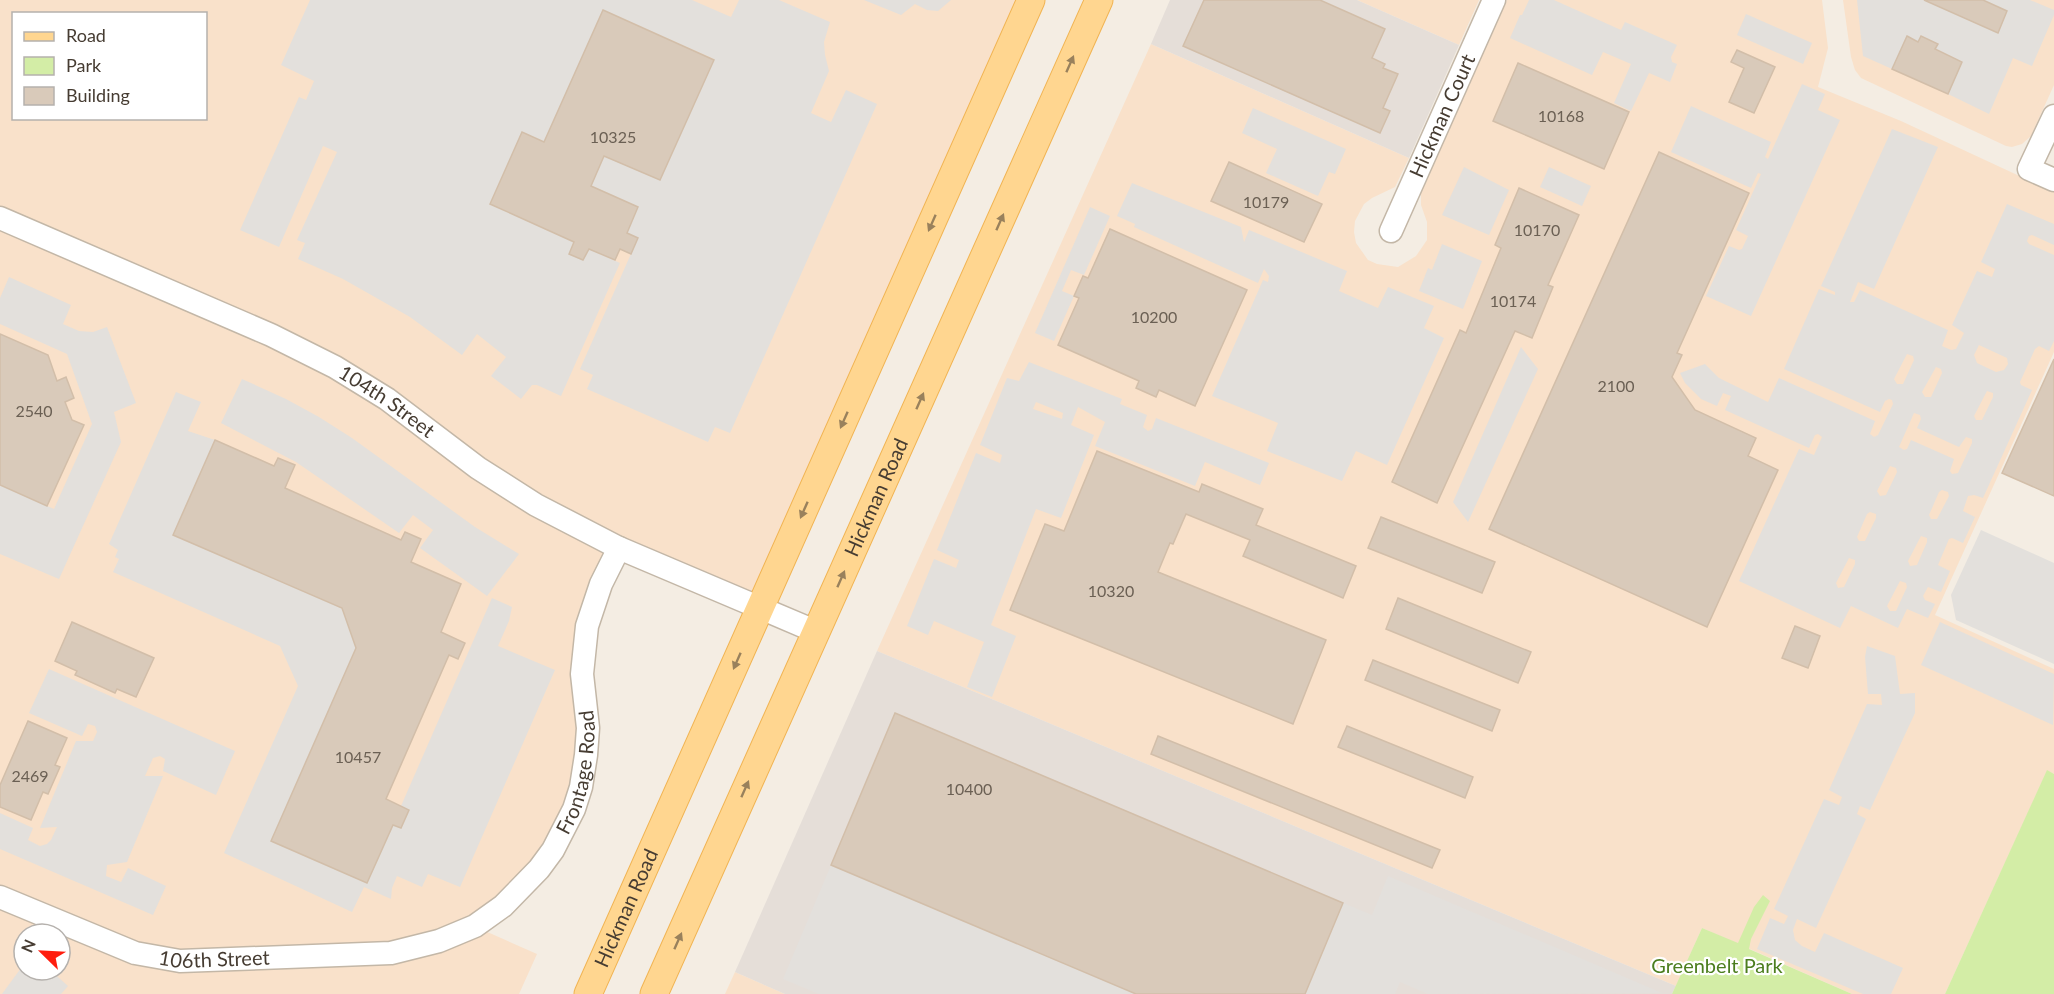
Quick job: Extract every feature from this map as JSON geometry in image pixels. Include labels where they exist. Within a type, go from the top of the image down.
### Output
[{"type":"main road","name":"Hickman Road","points":[[588,994],[1031,0]]},
{"type":"main road","name":"Hickman Road","points":[[654,994],[1099,0]]},
{"type":"street","name":"Hickman Court","points":[[1391,231],[1494,0]]},
{"type":"street","points":[[2054,116],[2029,168],[2054,180]]},
{"type":"street","name":"104th Street","points":[[0,218],[271,335],[335,367],[387,399],[478,468],[536,505],[619,548],[817,632]]},
{"type":"street","name":"Frontage Road","points":[[439,941],[475,926],[516,895],[553,850],[574,809],[581,787],[586,755],[588,728],[582,674],[588,626],[601,584],[619,548]]},
{"type":"street","name":"106th Street","points":[[0,897],[135,953],[180,961],[391,953],[439,941]]},
{"type":"shaded area","points":[[0,0],[1031,0],[761,607],[619,548],[601,584],[588,728],[553,850],[476,927],[537,954],[519,994],[0,994]]},
{"type":"shaded area","points":[[310,0],[692,0],[731,17],[739,0],[779,0],[830,22],[824,42],[829,71],[811,113],[831,122],[846,90],[877,104],[730,433],[715,427],[708,442],[587,389],[593,375],[580,369],[638,238],[627,233],[638,207],[591,186],[604,156],[660,180],[714,59],[603,10],[544,142],[522,133],[490,204],[574,242],[569,254],[583,260],[589,249],[620,263],[561,396],[532,385],[521,399],[491,376],[506,357],[477,334],[462,355],[410,317],[343,279],[298,259],[305,243],[297,240],[337,152],[323,146],[279,247],[240,230],[299,97],[306,100],[314,81],[281,65]]},
{"type":"shaded area","points":[[864,0],[951,0],[938,11],[927,10],[915,4],[901,15]]},
{"type":"shaded area","points":[[1170,0],[1357,0],[1459,45],[1409,158],[1151,44]]},
{"type":"shaded area","points":[[1357,0],[1479,0],[1459,45]]},
{"type":"shaded area","points":[[1507,0],[1822,0],[1828,48],[1818,87],[1901,121],[2054,192],[2054,352],[1935,615],[2054,669],[2054,774],[2047,771],[1945,994],[1852,994],[1702,928],[1676,986],[877,651],[1151,44],[1409,158],[1395,187],[1364,204],[1355,221],[1356,243],[1368,260],[1377,264],[1398,267],[1416,256],[1427,240],[1427,222],[1421,205],[1421,193]]},
{"type":"shaded area","points":[[1529,0],[1554,0],[1621,30],[1625,22],[1677,45],[1671,57],[1672,62],[1677,64],[1670,82],[1649,73],[1631,111],[1614,103],[1631,64],[1603,52],[1592,75],[1510,38]]},
{"type":"shaded area","points":[[1843,0],[2054,0],[2054,85],[2031,136],[2022,144],[2006,146],[1861,78],[1855,70],[1851,57]]},
{"type":"shaded area","points":[[1857,0],[1924,0],[1998,32],[2007,11],[1983,0],[2030,0],[2054,10],[2054,15],[2032,66],[2013,58],[1989,114],[1948,94],[1962,62],[1935,49],[1937,44],[1921,36],[1918,42],[1907,37],[1892,69],[1863,56]]},
{"type":"shaded area","points":[[1746,14],[1812,43],[1803,64],[1737,35]]},
{"type":"shaded area","points":[[1802,84],[1825,94],[1818,110],[1840,120],[1751,316],[1706,296],[1729,246],[1742,249],[1748,236],[1736,230],[1761,174],[1758,173],[1751,188],[1671,152],[1691,106],[1771,142],[1765,157],[1768,159]]},
{"type":"shaded area","points":[[1253,108],[1346,149],[1335,174],[1329,172],[1318,196],[1266,173],[1277,149],[1242,133]]},
{"type":"shaded area","points":[[1892,129],[1938,147],[1874,289],[1858,282],[1850,302],[1854,302],[1860,290],[1948,330],[1942,346],[1951,350],[1956,349],[1964,333],[1952,325],[1977,271],[1992,277],[1995,269],[1981,262],[2007,204],[2054,224],[2054,245],[2032,235],[2027,241],[2054,255],[2054,341],[2049,351],[2039,346],[2035,349],[2020,382],[2021,385],[2032,390],[1983,498],[1968,496],[1963,511],[1975,517],[1963,543],[1949,539],[1938,565],[1950,571],[1941,592],[1928,587],[1923,596],[1925,600],[1935,604],[1928,618],[1907,609],[1898,628],[1851,606],[1840,628],[1739,581],[1799,449],[1814,455],[1822,437],[1815,435],[1809,448],[1725,410],[1731,396],[1723,393],[1717,406],[1701,399],[1685,383],[1680,373],[1705,364],[1719,378],[1768,402],[1779,378],[1875,421],[1870,434],[1874,437],[1878,435],[1893,404],[1892,400],[1885,401],[1880,412],[1784,369],[1819,289],[1835,295],[1835,292],[1821,286]],"holes":[[[1979,345],[2007,358],[2008,364],[2004,370],[1996,372],[1977,363],[1974,355]],[[1907,354],[1913,356],[1914,360],[1903,384],[1897,384],[1894,379]],[[1936,367],[1941,369],[1942,373],[1931,397],[1925,397],[1922,392]],[[1987,391],[1993,393],[1982,420],[1976,420],[1974,416]],[[1914,413],[1920,415],[1921,419],[1917,428],[1959,447],[1966,437],[1972,439],[1958,473],[1952,474],[1950,471],[1954,459],[1911,440],[1907,449],[1899,447]],[[1890,466],[1896,468],[1897,472],[1886,495],[1880,496],[1877,491]],[[1942,490],[1948,492],[1949,496],[1937,519],[1931,519],[1929,515],[1939,492]],[[1870,512],[1876,514],[1865,541],[1859,541],[1857,537],[1867,514]],[[1921,536],[1927,538],[1927,542],[1917,565],[1910,566],[1908,561]],[[1849,558],[1855,560],[1855,564],[1844,587],[1838,588],[1836,583]],[[1900,581],[1906,583],[1907,587],[1896,611],[1890,611],[1887,606]]]},
{"type":"shaded area","points":[[1464,167],[1509,190],[1489,235],[1442,215]]},
{"type":"shaded area","points":[[1549,167],[1591,186],[1582,206],[1540,187]]},
{"type":"shaded area","points":[[1132,183],[1241,227],[1244,242],[1249,230],[1347,271],[1339,291],[1378,308],[1388,287],[1434,306],[1424,328],[1444,338],[1387,465],[1356,451],[1342,481],[1267,451],[1278,423],[1212,396],[1263,280],[1268,282],[1269,276],[1264,269],[1258,283],[1134,227],[1135,224],[1117,216]]},
{"type":"shaded area","points":[[1090,207],[1110,216],[1084,275],[1071,270],[1062,291],[1074,296],[1054,341],[1035,333]]},
{"type":"shaded area","points":[[1442,244],[1482,261],[1463,309],[1419,291],[1428,268],[1432,270]]},
{"type":"shaded area","points":[[9,277],[71,305],[63,324],[79,331],[93,332],[107,327],[136,403],[114,412],[121,442],[59,579],[0,554],[0,485],[54,509],[92,424],[67,354],[0,324],[0,298]]},
{"type":"shaded area","points":[[1521,347],[1538,369],[1468,522],[1453,502]]},
{"type":"shaded area","points":[[1029,362],[1122,399],[1120,404],[1147,415],[1143,427],[1148,431],[1152,429],[1156,418],[1269,463],[1260,485],[1205,462],[1195,486],[1095,446],[1105,422],[1078,407],[1071,425],[1094,435],[1061,518],[1036,509],[991,625],[1016,636],[992,697],[967,687],[984,642],[934,621],[928,635],[907,626],[934,559],[956,568],[959,560],[937,550],[976,453],[1000,463],[1002,455],[980,445],[1007,378],[1019,381]],"holes":[[[1036,402],[1063,413],[1062,419],[1033,409]]]},
{"type":"shaded area","points":[[242,379],[319,417],[352,438],[475,527],[519,554],[487,596],[420,548],[433,530],[413,515],[399,533],[296,462],[221,423]]},
{"type":"shaded area","points":[[176,392],[201,402],[188,431],[215,440],[173,535],[342,608],[356,648],[271,841],[367,883],[393,825],[409,810],[401,806],[492,598],[512,607],[509,621],[498,646],[555,670],[460,887],[428,874],[422,887],[397,876],[392,888],[391,899],[364,887],[352,912],[224,853],[298,686],[280,646],[113,572],[119,559],[115,557],[118,550],[109,544]]},
{"type":"shaded area","points":[[1981,530],[2054,563],[2054,664],[1956,620],[1951,595]]},
{"type":"shaded area","points":[[1940,622],[2054,674],[2053,725],[1921,665]]},
{"type":"shaded area","points":[[1867,646],[1895,656],[1900,694],[1915,693],[1915,713],[1870,810],[1860,806],[1857,814],[1866,819],[1816,928],[1797,919],[1793,930],[1795,940],[1815,952],[1824,933],[1903,968],[1891,994],[1863,994],[1757,949],[1770,918],[1784,924],[1788,916],[1774,909],[1824,799],[1839,805],[1842,797],[1829,790],[1867,704],[1882,705],[1881,694],[1868,694],[1865,657]]},
{"type":"shaded area","points":[[877,651],[1676,986],[1672,994],[785,994],[735,972]]},
{"type":"shaded area","points":[[49,669],[235,751],[216,795],[163,771],[165,759],[160,756],[153,758],[145,776],[163,776],[127,862],[107,865],[106,876],[121,882],[128,868],[166,886],[153,915],[0,849],[0,813],[33,828],[28,840],[40,846],[51,840],[57,827],[40,828],[76,741],[93,741],[97,732],[95,726],[88,724],[82,736],[29,713]]},
{"type":"shaded area","points":[[831,865],[1136,994],[819,994],[783,979]]},
{"type":"shaded area","points":[[1388,876],[1662,993],[1428,994],[1400,982],[1395,994],[1305,994],[1343,903],[1372,915]]},
{"type":"shaded area","points":[[735,972],[785,994],[725,994]]},
{"type":"shaded area","points":[[12,980],[64,982],[68,986],[61,994],[2,994]]},
{"type":"green space","points":[[2047,770],[2054,774],[2054,994],[1945,994]]},
{"type":"green space","name":"Greenbelt Park","points":[[1763,895],[1770,901],[1751,939],[1749,949],[1852,994],[1672,994],[1702,928],[1738,943],[1754,907]]},
{"type":"building","points":[[1204,0],[1320,0],[1385,29],[1372,58],[1385,64],[1383,68],[1398,74],[1383,108],[1390,111],[1380,133],[1183,46]]},
{"type":"building","points":[[1924,0],[1983,0],[2007,11],[1998,33]]},
{"type":"building","points":[[603,10],[714,60],[660,180],[604,156],[591,186],[638,207],[627,233],[638,238],[631,254],[620,249],[615,260],[589,249],[583,260],[569,254],[574,242],[490,204],[522,132],[544,142]]},
{"type":"building","points":[[1907,36],[1918,42],[1921,36],[1938,44],[1935,49],[1962,62],[1948,94],[1892,69]]},
{"type":"building","points":[[1737,50],[1775,67],[1754,113],[1729,102],[1744,68],[1731,62]]},
{"type":"building","points":[[1518,63],[1629,112],[1604,169],[1493,121]]},
{"type":"building","points":[[1659,152],[1749,193],[1677,353],[1682,355],[1672,377],[1695,410],[1756,438],[1748,456],[1778,470],[1707,627],[1489,529]]},
{"type":"building","points":[[1229,162],[1322,204],[1304,242],[1211,201]]},
{"type":"building","points":[[1519,188],[1579,215],[1548,285],[1553,287],[1532,338],[1515,331],[1437,503],[1392,482],[1460,330],[1466,333],[1501,248],[1495,245]]},
{"type":"building","points":[[1110,229],[1247,290],[1195,406],[1159,390],[1156,397],[1136,388],[1139,381],[1058,345],[1079,298],[1074,296],[1083,276],[1088,278]]},
{"type":"building","points":[[0,334],[48,355],[57,381],[66,377],[74,398],[65,402],[72,420],[84,425],[47,506],[0,485]]},
{"type":"building","points":[[2054,359],[2054,496],[2002,473]]},
{"type":"building","points":[[215,440],[274,466],[278,458],[295,465],[285,488],[401,540],[405,532],[421,539],[411,562],[461,584],[441,632],[465,643],[458,659],[449,655],[386,799],[409,810],[401,828],[393,825],[367,883],[271,841],[356,648],[342,608],[173,535]]},
{"type":"building","points":[[1097,451],[1199,492],[1202,484],[1263,509],[1256,525],[1356,566],[1343,598],[1243,556],[1250,540],[1186,514],[1173,544],[1170,543],[1158,572],[1326,640],[1293,724],[1010,610],[1045,524],[1064,531]]},
{"type":"building","points":[[1381,517],[1495,562],[1482,593],[1368,548]]},
{"type":"building","points":[[1398,598],[1531,652],[1518,683],[1386,629]]},
{"type":"building","points":[[72,622],[154,658],[136,697],[117,689],[115,693],[75,675],[77,671],[55,661]]},
{"type":"building","points":[[1795,626],[1820,636],[1808,668],[1782,658]]},
{"type":"building","points":[[1373,660],[1500,710],[1492,731],[1365,680]]},
{"type":"building","points":[[895,713],[1343,903],[1305,994],[1136,994],[831,865]]},
{"type":"building","points":[[28,721],[67,738],[55,765],[60,767],[48,794],[43,792],[31,820],[0,807],[0,785]]},
{"type":"building","points":[[1347,726],[1473,777],[1465,798],[1338,747]]},
{"type":"building","points":[[1158,736],[1440,850],[1432,868],[1151,754]]}]
